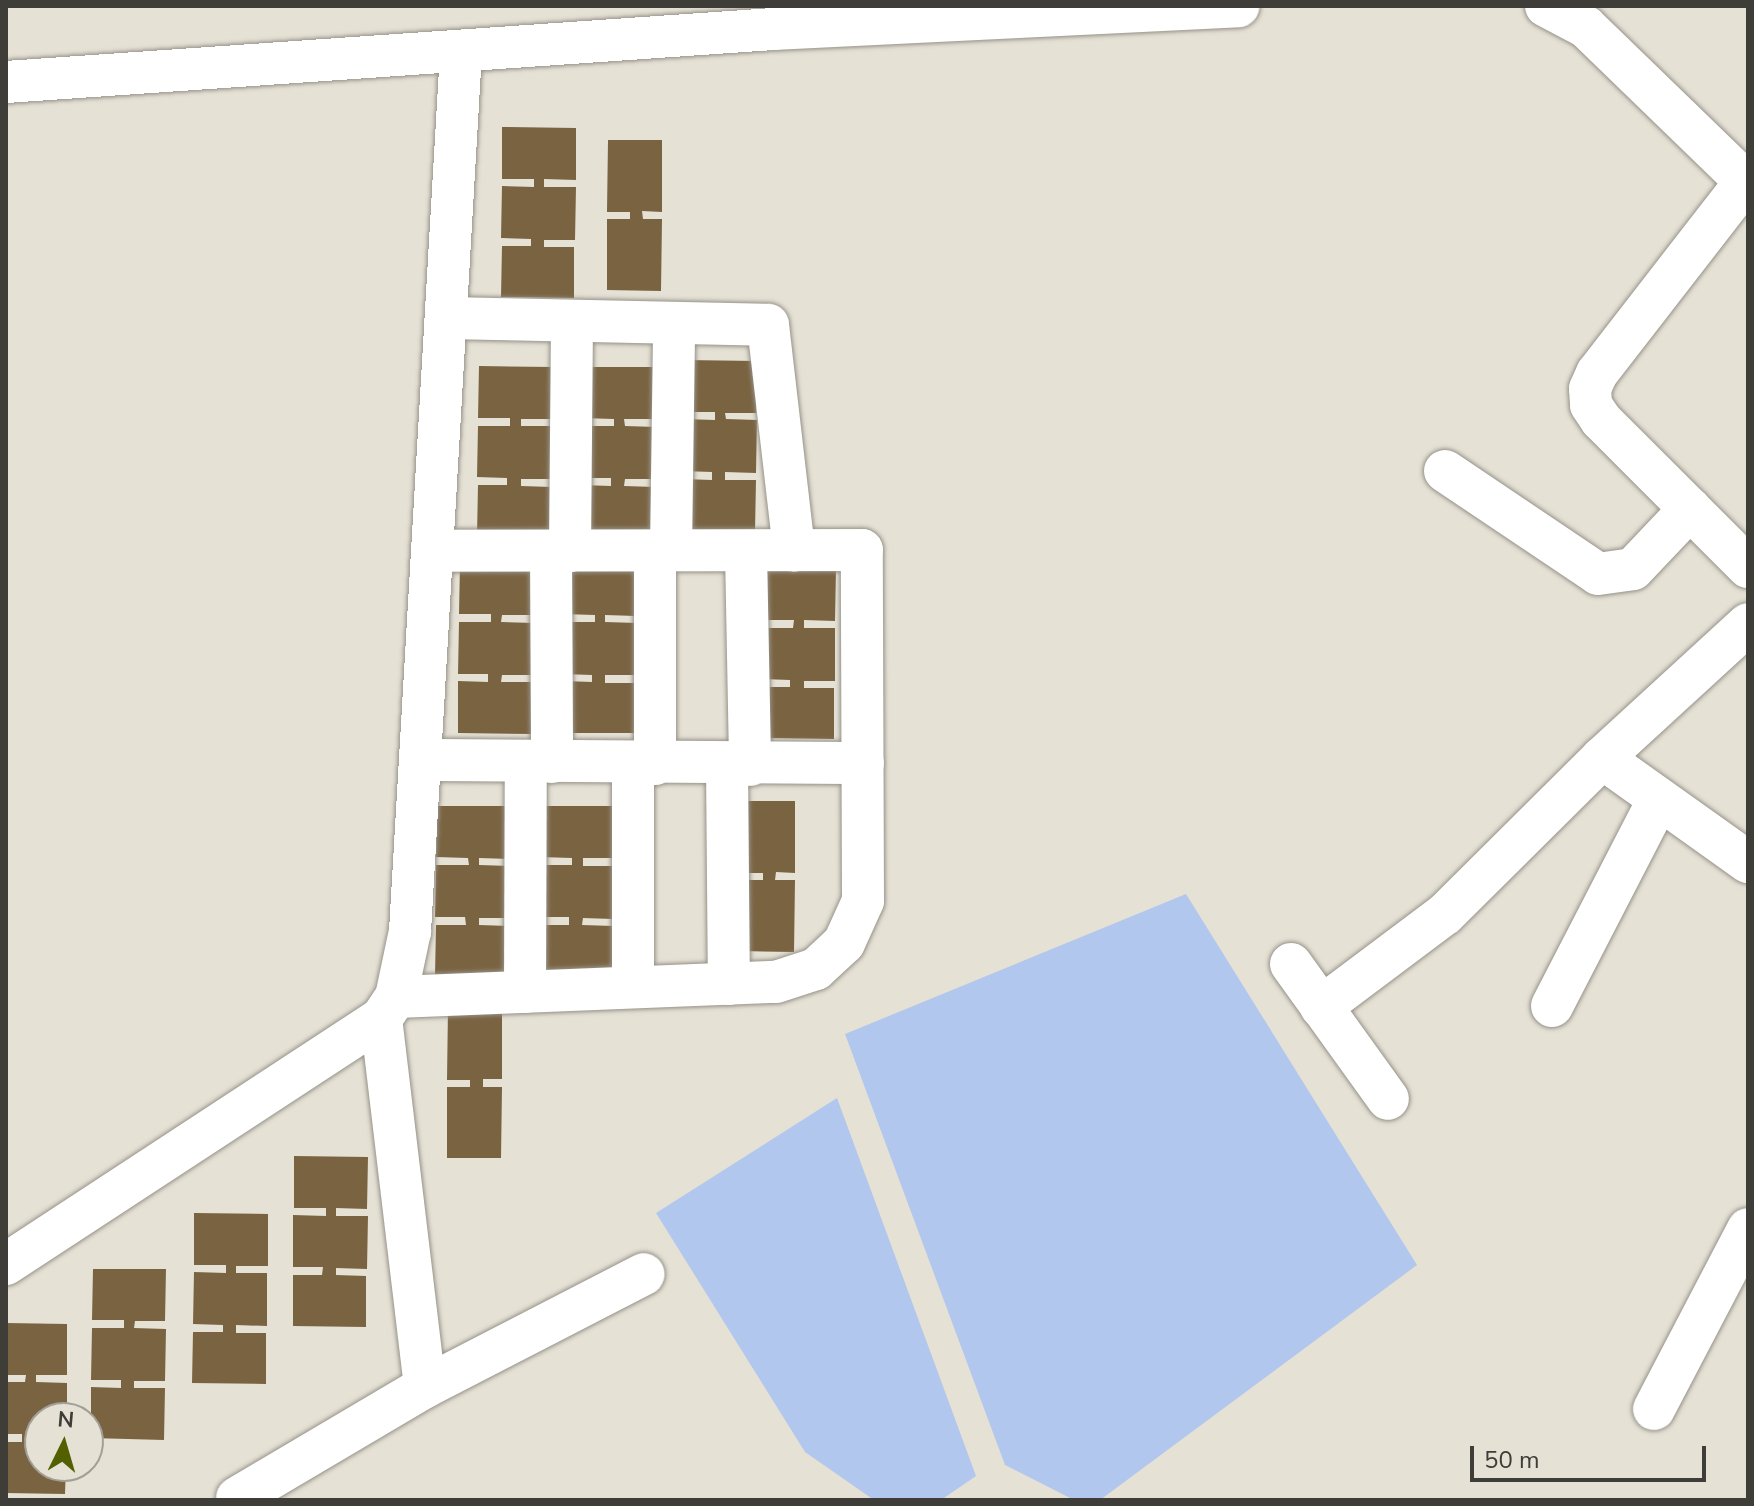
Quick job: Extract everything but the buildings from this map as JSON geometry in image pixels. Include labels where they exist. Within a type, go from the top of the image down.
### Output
[{"type":"street","points":[[6,82],[461,51],[774,18],[1238,6]]},
{"type":"street","points":[[1546,6],[1586,27],[1747,182],[1590,389],[1591,405],[1601,420],[1748,567]]},
{"type":"street","points":[[425,1387],[389,1008],[410,931],[461,51]]},
{"type":"street","points":[[446,318],[768,325],[794,551]]},
{"type":"street","points":[[525,992],[539,762],[560,551],[572,321]]},
{"type":"street","points":[[633,987],[644,764],[663,550],[674,323]]},
{"type":"street","points":[[1445,471],[1598,574],[1633,569],[1690,509]]},
{"type":"street","points":[[6,1264],[389,1008],[525,992],[776,982],[816,969],[844,943],[863,901],[862,550],[432,551]]},
{"type":"street","points":[[729,984],[746,551]]},
{"type":"street","points":[[1321,1007],[1445,914],[1602,758],[1748,624]]},
{"type":"street","points":[[1602,758],[1748,862]]},
{"type":"street","points":[[420,760],[738,765],[863,763]]},
{"type":"street","points":[[1552,1006],[1659,799]]},
{"type":"street","points":[[1291,964],[1388,1099]]},
{"type":"street","points":[[1654,1409],[1748,1229]]},
{"type":"street","points":[[237,1499],[425,1387],[644,1274]]},
{"type":"water","points":[[1186,894],[1417,1265],[1100,1500],[1074,1500],[1005,1465],[845,1034]]},
{"type":"water","points":[[837,1098],[976,1476],[941,1500],[874,1500],[805,1452],[656,1213]]}]
